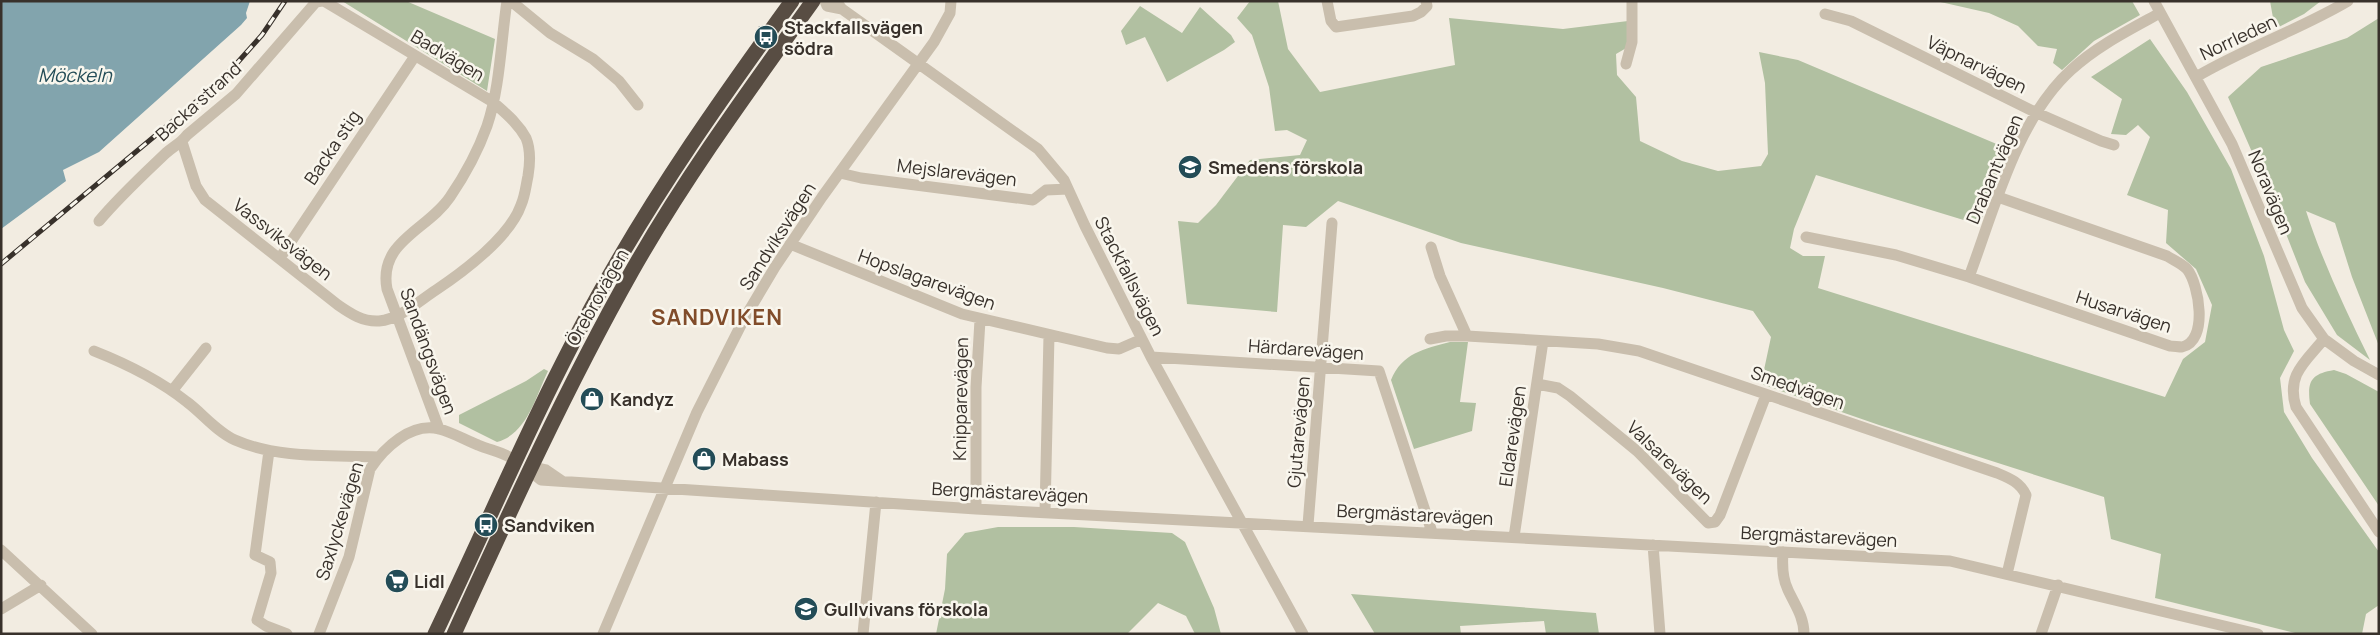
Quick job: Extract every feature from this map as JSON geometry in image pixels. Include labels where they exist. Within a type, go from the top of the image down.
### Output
[{"type":"highway","name":"Örebrovägen","points":[[435,634],[516,461],[582,327],[642,220],[689,146],[792,1]]},
{"type":"highway","name":"Örebrovägen","points":[[454,634],[584,360],[633,269],[722,127],[813,1]]},
{"type":"highway","points":[[516,461],[532,467]]},
{"type":"street","name":"Sandängsvägen","points":[[507,1],[493,102],[479,146],[449,198],[426,222],[406,237],[390,257],[385,278],[396,315],[439,429],[486,448],[500,461],[516,461]]},
{"type":"street","points":[[512,1],[550,33],[594,59],[619,80],[638,105]]},
{"type":"street","name":"Stackfallsvägen","points":[[825,1],[827,6],[839,5],[1038,149],[1064,180],[1151,357],[1303,634]]},
{"type":"street","name":"Sandviksvägen","points":[[603,634],[663,487],[697,412],[744,319],[790,244],[943,28],[950,13],[951,1]]},
{"type":"street","points":[[1326,1],[1331,21],[1336,27],[1413,16],[1427,6],[1426,1]]},
{"type":"street","points":[[1626,64],[1632,42],[1632,1]]},
{"type":"street","name":"Noravägen","points":[[2154,1],[2232,144],[2302,308],[2324,339],[2354,362],[2379,375]]},
{"type":"street","name":"Norrleden","points":[[2196,77],[2227,58],[2309,23],[2348,1]]},
{"type":"street","name":"Badvägen","points":[[321,2],[493,102],[517,124],[527,140],[530,160]]},
{"type":"street","name":"Backa strand","points":[[100,221],[114,204],[169,150],[182,142],[187,135],[242,88],[321,2]]},
{"type":"street","name":"Drabantvägen","points":[[1968,277],[2015,154],[2052,90],[2086,57],[2106,43],[2160,13]]},
{"type":"street","name":"Väpnarvägen","points":[[1825,14],[1852,21],[2037,113],[2114,145]]},
{"type":"street","name":"Backa stig","points":[[280,258],[415,56]]},
{"type":"street","name":"Vassviksvägen","points":[[182,142],[196,186],[205,200],[354,316],[368,321],[382,320],[396,315],[457,276],[491,246],[521,207],[530,160]]},
{"type":"street","name":"Mejslarevägen","points":[[840,173],[861,178],[1033,200],[1046,190],[1068,189]]},
{"type":"street","name":"Husarvägen","points":[[1806,237],[1896,254],[2170,346],[2182,347],[2191,340],[2198,330],[2199,304],[2187,270],[2178,262],[2167,256],[1998,197]]},
{"type":"street","name":"Gjutarevägen","points":[[1308,526],[1332,222]]},
{"type":"street","name":"Hopslagarevägen","points":[[790,244],[945,308],[980,320],[1107,348],[1120,349],[1142,338]]},
{"type":"street","points":[[1431,247],[1440,276],[1467,336]]},
{"type":"street","name":"Knipparevägen","points":[[976,509],[976,387],[980,320]]},
{"type":"street","points":[[1045,512],[1049,335]]},
{"type":"street","name":"Smedvägen","points":[[1430,339],[1446,336],[1467,336],[1598,344],[1639,351],[1997,473],[2017,483],[2022,487],[2026,495],[2025,507],[2007,574]]},
{"type":"street","points":[[2324,339],[2298,372],[2292,383],[2292,394],[2296,407],[2379,532]]},
{"type":"street","name":"Eldarevägen","points":[[1514,537],[1543,341]]},
{"type":"street","points":[[172,391],[206,348]]},
{"type":"street","points":[[94,351],[137,368],[172,391],[232,439],[269,451],[378,457]]},
{"type":"street","name":"Härdarevägen","points":[[1151,357],[1379,371],[1432,532]]},
{"type":"street","name":"Valsarevägen","points":[[1537,384],[1558,388],[1570,396],[1637,451],[1708,523],[1716,522],[1720,515],[1766,395]]},
{"type":"street","name":"Saxlyckevägen","points":[[319,634],[348,557],[367,479],[378,457],[409,433],[424,428],[439,429]]},
{"type":"street","points":[[269,451],[255,555],[270,562],[272,573],[257,620],[286,634]]},
{"type":"street","name":"Bergmästarevägen","points":[[532,467],[536,476],[541,480],[976,509],[1950,561],[2258,634]]},
{"type":"street","points":[[863,634],[876,502]]},
{"type":"street","points":[[1653,545],[1660,634]]},
{"type":"street","points":[[1,550],[92,634]]},
{"type":"street","points":[[1783,552],[1782,572],[1787,589],[1802,617],[1804,634]]},
{"type":"street","points":[[1,608],[41,585]]},
{"type":"street","points":[[2041,634],[2058,586]]},
{"type":"green space","points":[[342,1],[406,1],[495,39],[487,91]]},
{"type":"green space","points":[[1250,1],[1278,1],[1288,49],[1320,92],[1455,65],[1449,18],[1563,29],[1628,21],[1628,47],[1616,54],[1617,75],[1636,97],[1640,141],[1682,161],[1718,171],[1761,166],[1768,154],[1765,83],[1759,52],[1798,60],[2006,148],[1980,225],[1816,175],[1794,229],[1790,248],[1803,256],[1825,256],[1818,288],[2165,397],[2183,359],[2205,342],[2212,305],[2196,269],[2166,243],[2168,210],[2127,195],[2150,137],[2138,125],[2126,135],[2111,134],[2122,99],[2091,77],[2150,39],[2187,92],[2231,169],[2264,256],[2284,330],[2294,351],[2280,378],[2284,412],[2312,458],[2379,552],[2379,605],[2366,614],[2362,634],[2299,634],[2155,598],[2161,554],[2111,539],[2104,497],[1879,425],[1761,384],[1771,337],[1753,311],[1663,288],[1461,243],[1338,201],[1306,227],[1283,225],[1277,312],[1187,304],[1178,221],[1198,223],[1216,205],[1250,160],[1300,155],[1307,140],[1287,130],[1275,131],[1269,87],[1252,35],[1237,18]]},
{"type":"green space","points":[[1936,1],[2132,1],[2140,15],[2094,41],[2062,70],[2053,63],[2057,49],[2038,46],[2018,26],[1989,13]]},
{"type":"green space","points":[[2270,1],[2321,1],[2304,14],[2275,29]]},
{"type":"green space","points":[[1140,6],[1182,33],[1200,7],[1231,35],[1235,42],[1167,82],[1145,37],[1126,45],[1121,31]]},
{"type":"green space","points":[[2379,18],[2379,346],[2352,277],[2335,223],[2306,211],[2327,268],[2370,360],[2337,335],[2305,282],[2272,198],[2228,97],[2261,67],[2347,38]]},
{"type":"green space","points":[[1450,342],[1468,342],[1460,402],[1476,403],[1472,431],[1414,449],[1391,380],[1401,364],[1415,353]]},
{"type":"green space","points":[[544,369],[548,371],[529,413],[516,431],[507,438],[497,442],[459,423],[459,415],[526,381]]},
{"type":"green space","points":[[2334,370],[2346,374],[2379,392],[2379,506],[2310,404],[2309,390],[2312,380],[2320,374]]},
{"type":"green space","points":[[998,527],[1074,527],[1172,533],[1185,542],[1214,608],[1221,634],[1195,634],[1186,616],[1158,603],[1127,634],[936,634],[945,589],[947,554],[965,533]]},
{"type":"green space","points":[[1351,594],[1596,613],[1599,634],[1546,634],[1544,621],[1460,626],[1461,634],[1375,634]]},
{"type":"water","name":"Möckeln","points":[[1,1],[250,1],[246,13],[247,18],[241,25],[99,152],[63,170],[66,181],[1,229]]},
{"type":"railway","points":[[1,264],[221,81],[262,35],[285,1]]},
{"type":"place","name":"Stackfallsvägen södra","points":[[766,37]]},
{"type":"place","name":"Smedens förskola","points":[[1190,167]]},
{"type":"place","name":"Kandyz","points":[[592,399]]},
{"type":"place","name":"Mabass","points":[[704,459]]},
{"type":"place","name":"Sandviken","points":[[486,525]]},
{"type":"place","name":"Lidl","points":[[397,581]]},
{"type":"place","name":"Gullvivans förskola","points":[[806,609]]},
{"type":"district","name":"SANDVIKEN","points":[[717,317]]}]
